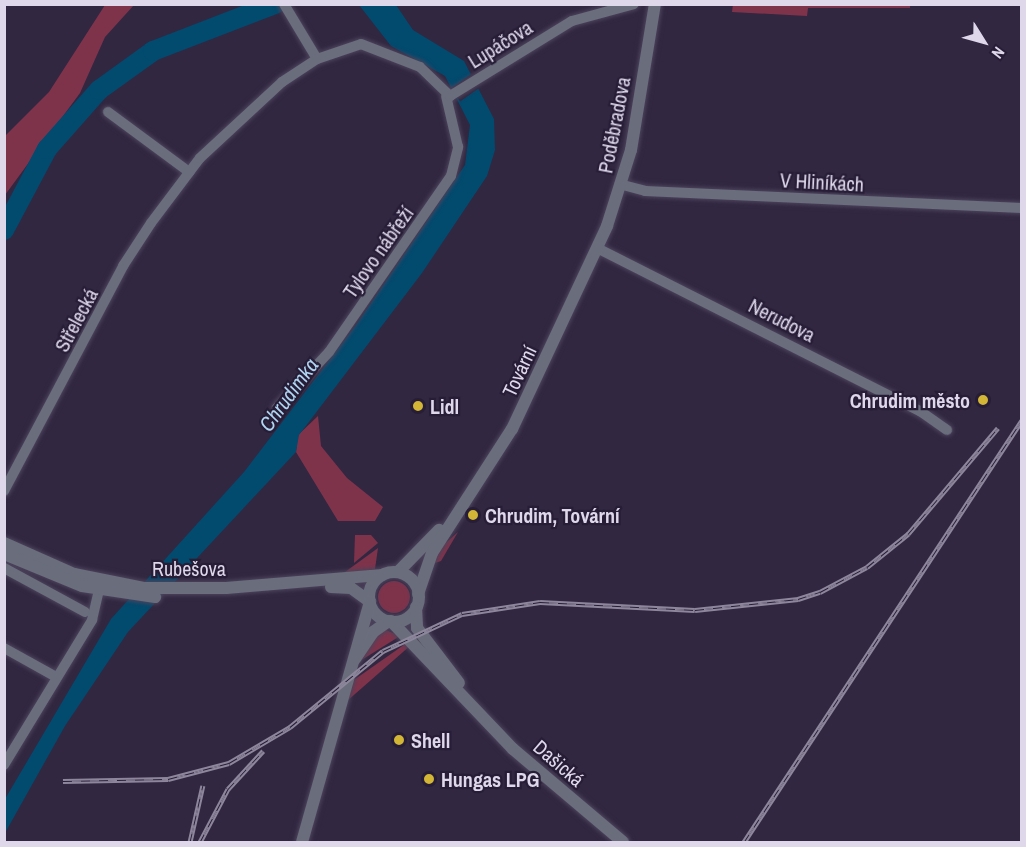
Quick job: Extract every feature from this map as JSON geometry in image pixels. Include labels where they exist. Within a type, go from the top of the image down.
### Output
[{"type":"street","points":[[284,4],[317,59]]},
{"type":"street","name":"Lupáčova","points":[[450,95],[572,21],[634,4]]},
{"type":"street","name":"Poděbradova","points":[[597,248],[623,185],[654,5]]},
{"type":"street","name":"Střelecká","points":[[4,491],[123,266],[189,172],[274,89],[317,59],[357,44],[369,46]]},
{"type":"street","name":"Tylovo nábřeží","points":[[277,408],[329,352],[451,176],[458,147],[450,95],[423,69],[369,46]]},
{"type":"street","points":[[108,112],[189,172]]},
{"type":"street","name":"V Hliníkách","points":[[623,185],[645,191],[1022,208]]},
{"type":"street","name":"Nerudova","points":[[597,248],[948,430]]},
{"type":"street","name":"Tovární","points":[[417,600],[427,563],[513,429],[597,248]]},
{"type":"street","name":"Tovární","points":[[398,572],[465,503]]},
{"type":"street","name":"Rubešova","points":[[4,543],[100,586]]},
{"type":"street","name":"Rubešova","points":[[4,554],[100,586],[131,591],[177,593],[345,586],[369,601]]},
{"type":"street","points":[[4,568],[86,612]]},
{"type":"street","points":[[302,843],[344,681],[369,601],[371,586],[382,575],[398,572],[411,579],[417,600],[406,618],[390,621],[373,632],[344,681]]},
{"type":"street","name":"Rubešova","points":[[177,593],[382,575]]},
{"type":"street","points":[[4,765],[92,620],[100,586]]},
{"type":"street","name":"Dašická","points":[[417,600],[417,628],[474,707]]},
{"type":"street","points":[[369,601],[390,621]]},
{"type":"street","name":"Dašická","points":[[390,621],[513,749],[623,843]]},
{"type":"street","points":[[4,648],[56,677]]},
{"type":"shaded area","points":[[733,4],[910,4],[910,8],[808,8],[807,16],[732,12]]},
{"type":"shaded area","points":[[105,5],[134,5],[105,37],[80,93],[5,195],[5,136],[49,92]]},
{"type":"shaded area","points":[[318,416],[321,446],[347,478],[383,507],[375,521],[338,521],[296,452],[298,435]]},
{"type":"shaded area","points":[[458,532],[441,561],[435,563],[440,548]]},
{"type":"shaded area","points":[[355,535],[371,535],[378,543],[354,563]]},
{"type":"shaded area","points":[[378,548],[375,569],[343,575],[345,572]]},
{"type":"shaded area","points":[[394,581],[405,586],[410,597],[405,608],[394,613],[383,608],[378,597],[383,586]]},
{"type":"shaded area","points":[[386,630],[400,636],[360,661],[375,636]]},
{"type":"shaded area","points":[[408,642],[411,645],[347,701],[351,682]]},
{"type":"water","points":[[359,5],[396,5],[413,30],[464,61],[494,119],[495,150],[487,176],[422,273],[299,435],[296,452],[128,632],[65,726],[5,833],[5,799],[111,619],[244,472],[356,325],[465,165],[470,125],[445,76],[391,46]]},
{"type":"pier","points":[[473,73],[482,86],[460,102],[451,88]]},
{"type":"waterway","points":[[4,230],[47,149],[99,90],[153,51],[275,4]]},
{"type":"railway","points":[[744,842],[1022,420]]},
{"type":"railway","points":[[63,781],[168,779],[229,763],[290,727],[383,651],[462,614],[540,602],[695,610],[798,599],[820,592],[867,567],[908,534],[998,428]]},
{"type":"railway","points":[[200,842],[228,789],[263,751]]},
{"type":"railway","points":[[190,842],[203,785]]},
{"type":"place","name":"Chrudim město","points":[[983,400]]},
{"type":"place","name":"Lidl","points":[[418,406]]},
{"type":"place","name":"Chrudim, Tovární","points":[[473,515]]},
{"type":"place","name":"Shell","points":[[399,740]]},
{"type":"place","name":"Hungas LPG","points":[[429,779]]},
{"type":"water label","name":"Chrudimka","points":[[289,395]]}]
